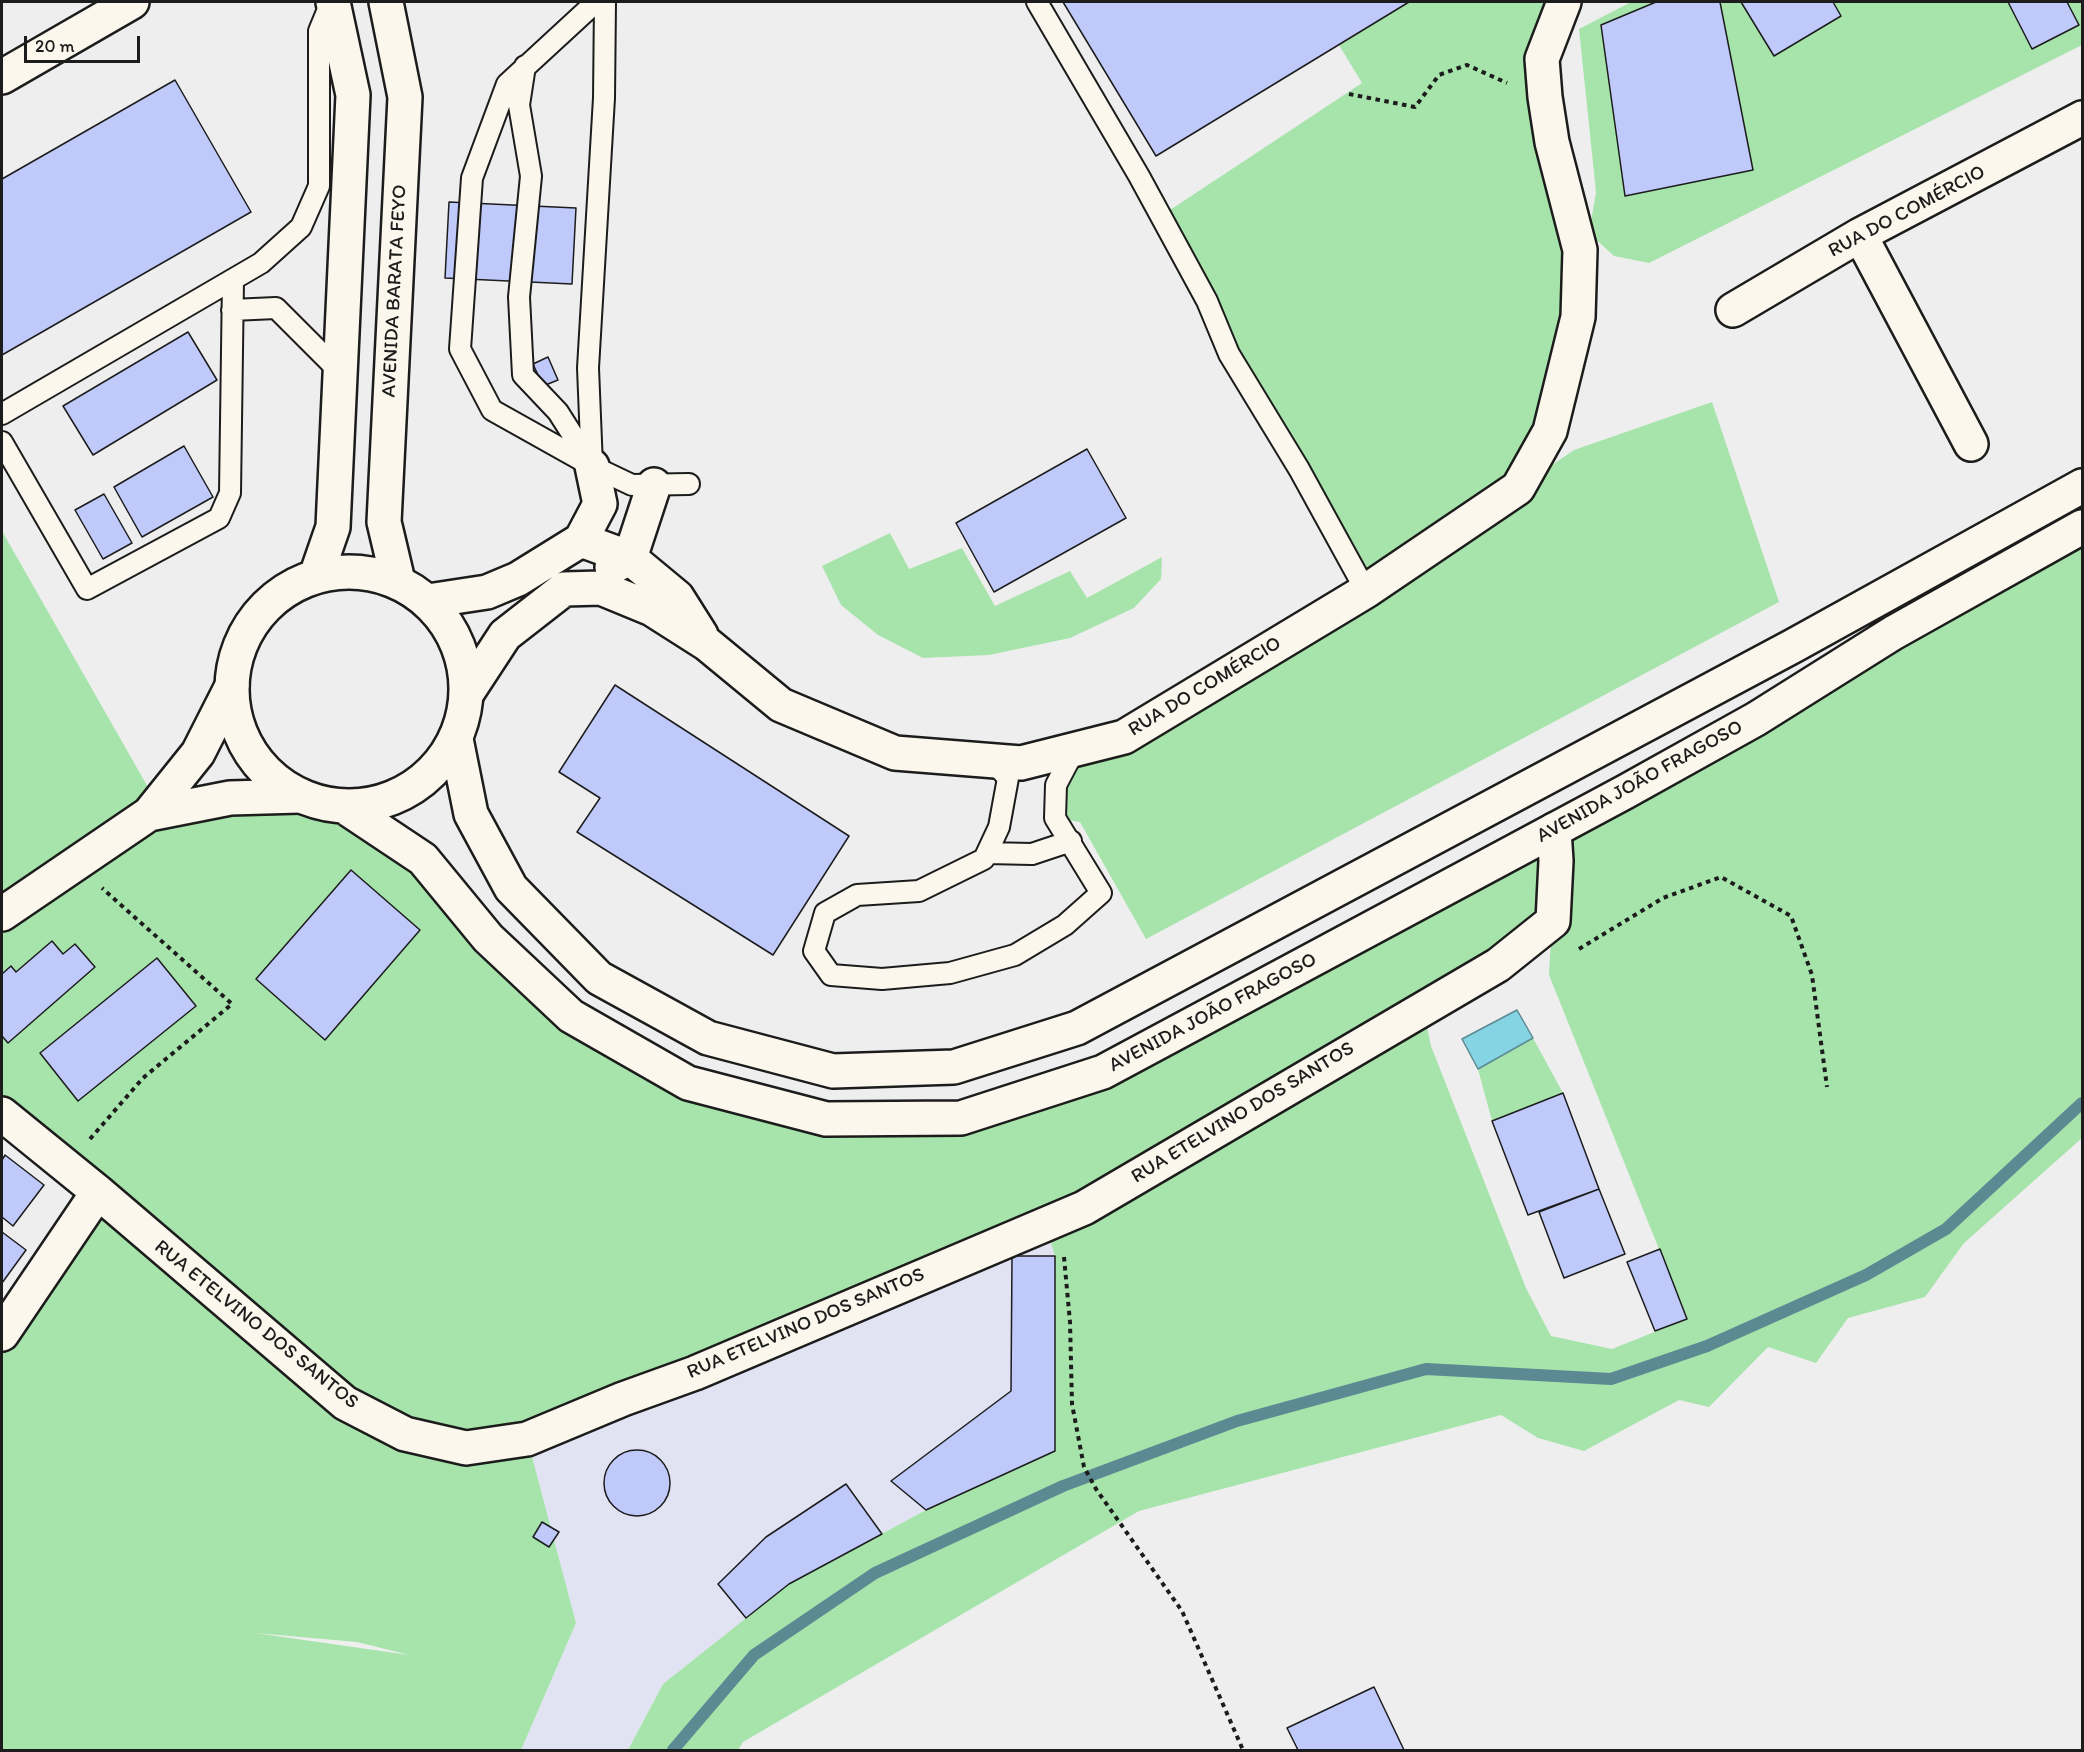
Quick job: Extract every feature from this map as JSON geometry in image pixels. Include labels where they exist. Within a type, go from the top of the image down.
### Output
[{"type":"main road","points":[[2,77],[132,2]]},
{"type":"main road","points":[[316,576],[333,526],[353,95],[332,2]]},
{"type":"main road","name":"AVENIDA BARATA FEYO","points":[[386,2],[405,97],[384,522],[398,581]]},
{"type":"main road","name":"RUA DO COMÉRCIO","points":[[564,589],[601,588],[652,609],[707,644],[781,705],[895,753],[1021,763],[1124,737],[1366,591],[1518,488],[1550,431],[1578,317],[1580,250],[1552,142],[1542,59],[1564,2]]},
{"type":"main road","name":"RUA DO COMÉRCIO","points":[[1733,310],[1860,236],[2082,118]]},
{"type":"main road","points":[[1860,236],[1971,444]]},
{"type":"main road","points":[[428,601],[487,592],[518,579],[581,540],[600,504],[592,466]]},
{"type":"main road","points":[[467,693],[505,634],[564,589],[630,558],[654,485]]},
{"type":"main road","points":[[456,739],[471,814],[511,888],[599,978],[708,1038],[833,1071],[954,1067],[1077,1028],[1793,646],[2082,486]]},
{"type":"main road","name":"AVENIDA JOÃO FRAGOSO","points":[[345,807],[423,859],[488,938],[571,1016],[688,1083],[826,1119],[961,1118],[1103,1072],[1756,719],[1893,633],[2082,527]]},
{"type":"main road","name":"RUA DO COMÉRCIO","points":[[581,540],[630,558],[677,597],[707,644]]},
{"type":"main road","points":[[354,571],[376,574],[398,581],[428,601],[449,627],[459,648],[463,659],[467,693],[464,717],[456,739],[429,775],[411,789],[390,799],[368,805],[345,807],[322,804],[300,796],[271,777],[249,751],[236,720],[232,686],[238,651],[254,620],[269,603],[291,587],[316,576],[354,571]]},
{"type":"main road","points":[[2,914],[149,814],[198,753],[232,686]]},
{"type":"main road","points":[[149,814],[230,798],[300,796]]},
{"type":"main road","name":"RUA ETELVINO DOS SANTOS","points":[[2,1114],[98,1192],[345,1403],[405,1434],[465,1448],[527,1439],[623,1399],[695,1373],[1084,1208],[1506,959],[1553,921],[1556,861],[1554,830]]},
{"type":"main road","points":[[2,1334],[98,1192]]},
{"type":"lane","points":[[2,414],[261,263],[301,227],[319,186],[319,31],[332,2]]},
{"type":"lane","points":[[596,2],[507,84],[472,178],[460,349],[492,410],[592,466],[632,485],[689,484]]},
{"type":"lane","points":[[592,466],[588,368],[604,98],[605,2]]},
{"type":"lane","points":[[1037,2],[1139,176],[1207,301],[1229,354],[1299,469],[1366,591]]},
{"type":"lane","points":[[525,66],[519,105],[531,176],[519,297],[523,375],[558,412],[592,466]]},
{"type":"lane","points":[[2,442],[87,589],[219,518],[230,493],[233,280]]},
{"type":"lane","points":[[232,310],[276,308],[341,373]]},
{"type":"lane","points":[[992,760],[1008,778],[999,827],[984,859],[919,891],[857,895],[825,913],[814,951],[831,975],[882,980],[950,973],[1015,955],[1065,925],[1101,893],[1055,818],[1056,785],[1075,749]]},
{"type":"lane","points":[[987,853],[1032,854],[1071,841]]},
{"type":"path","points":[[1349,94],[1415,106],[1438,75],[1467,64],[1545,97]]},
{"type":"path","points":[[68,1168],[102,1124],[143,1078],[232,1004],[75,864]]},
{"type":"path","points":[[1578,950],[1663,898],[1721,877],[1791,916],[1812,975],[1827,1088]]},
{"type":"path","points":[[1061,1217],[1071,1322],[1072,1404],[1084,1467],[1096,1489],[1182,1611],[1244,1750]]},
{"type":"shaded area","points":[[1045,1223],[1055,1256],[1055,1451],[926,1510],[789,1584],[663,1684],[628,1750],[521,1750],[576,1623],[527,1439]]},
{"type":"green space","points":[[1409,2],[1564,2],[1553,33],[1580,250],[1520,487],[1574,450],[1712,402],[1779,602],[1146,939],[1080,822],[1055,818],[1075,749],[1366,591],[1161,216],[1362,83],[1339,45]]},
{"type":"green space","points":[[1631,2],[2082,2],[2082,45],[1649,263],[1614,256],[1589,233],[1596,192],[1579,29]]},
{"type":"green space","points":[[2082,528],[2082,1138],[1964,1243],[1925,1297],[1848,1318],[1816,1363],[1768,1347],[1709,1407],[1679,1400],[1584,1451],[1538,1438],[1501,1415],[1139,1511],[743,1742],[738,1750],[628,1750],[663,1684],[789,1584],[926,1510],[1055,1451],[1055,1256],[1045,1224],[531,1453],[576,1623],[521,1750],[2,1750],[2,1342],[99,1204],[2,1111],[2,531],[149,789],[300,796],[322,804],[345,807],[488,938],[688,1083],[894,1118],[1103,1072]],"holes":[[[1552,922],[1549,975],[1687,1319],[1612,1349],[1551,1336],[1526,1288],[1431,1046],[1423,1008]],[[255,1633],[357,1642],[409,1655]]]},
{"type":"green space","points":[[890,533],[909,569],[962,548],[995,606],[1070,571],[1087,598],[1162,557],[1161,579],[1134,608],[1070,638],[989,655],[923,658],[878,635],[841,605],[822,566]]},
{"type":"green space","points":[[1533,1038],[1563,1093],[1492,1121],[1478,1069]]},
{"type":"water","points":[[1517,1010],[1533,1038],[1478,1069],[1462,1039]]},
{"type":"building","points":[[1063,2],[1409,2],[1156,156]]},
{"type":"building","points":[[1656,2],[1720,2],[1753,170],[1625,196],[1601,25]]},
{"type":"building","points":[[1741,2],[1833,2],[1841,16],[1774,56]]},
{"type":"building","points":[[2008,2],[2067,2],[2079,25],[2032,49]]},
{"type":"building","points":[[175,80],[251,212],[2,355],[2,179]]},
{"type":"building","points":[[449,202],[576,208],[572,284],[445,278]]},
{"type":"building","points":[[188,332],[217,380],[93,455],[63,406]]},
{"type":"building","points":[[548,357],[558,380],[543,386],[533,364]]},
{"type":"building","points":[[184,446],[213,497],[142,537],[114,487]]},
{"type":"building","points":[[1087,449],[1126,518],[994,592],[956,523]]},
{"type":"building","points":[[104,494],[132,543],[103,559],[75,510]]},
{"type":"building","points":[[615,685],[849,836],[773,955],[577,832],[600,798],[559,772]]},
{"type":"building","points":[[351,870],[420,930],[325,1040],[256,979]]},
{"type":"building","points":[[52,941],[63,954],[75,944],[95,967],[8,1043],[2,1036],[2,974],[11,966],[16,972]]},
{"type":"building","points":[[157,958],[196,1006],[78,1101],[40,1053]]},
{"type":"building","points":[[1563,1093],[1599,1189],[1528,1215],[1492,1121]]},
{"type":"building","points":[[5,1155],[44,1185],[13,1226],[2,1217],[2,1160]]},
{"type":"building","points":[[1599,1189],[1625,1254],[1564,1278],[1539,1212]]},
{"type":"building","points":[[2,1232],[26,1250],[2,1283]]},
{"type":"building","points":[[1660,1249],[1687,1319],[1655,1331],[1627,1262]]},
{"type":"building","points":[[1012,1256],[1055,1256],[1055,1451],[926,1510],[891,1481],[1011,1391]]},
{"type":"building","points":[[637,1450],[649,1453],[660,1460],[667,1471],[670,1483],[667,1495],[660,1506],[649,1513],[637,1516],[625,1513],[614,1506],[607,1495],[604,1483],[607,1471],[614,1460],[625,1453]]},
{"type":"building","points":[[846,1484],[882,1534],[789,1584],[746,1618],[718,1584],[766,1537]]},
{"type":"building","points":[[542,1522],[559,1532],[549,1547],[533,1537]]},
{"type":"building","points":[[1374,1687],[1404,1750],[1298,1750],[1287,1728]]},
{"type":"waterway","points":[[673,1750],[754,1655],[875,1573],[1063,1486],[1237,1421],[1426,1369],[1611,1379],[1707,1346],[1866,1275],[1946,1229],[2082,1103]]}]
